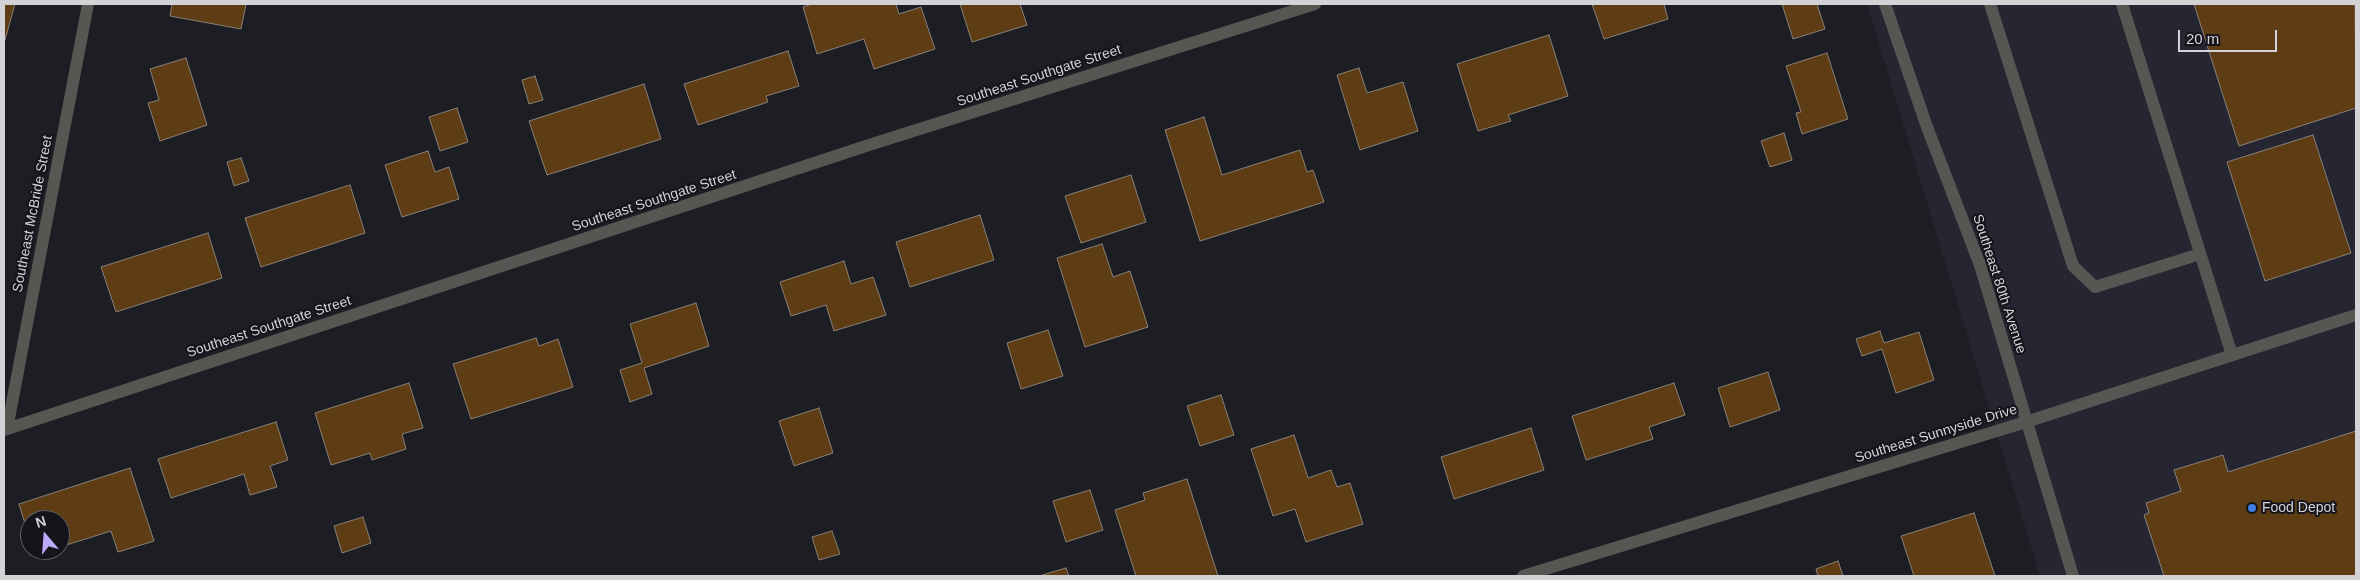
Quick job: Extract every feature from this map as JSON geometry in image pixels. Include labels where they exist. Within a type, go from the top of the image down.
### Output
[{"type":"street","name":"Southeast McBride Street","points":[[5,430],[88,4]]},
{"type":"street","name":"Southeast Southgate Street","points":[[5,430],[869,146],[1315,4]]},
{"type":"street","name":"Southeast 80th Avenue","points":[[1885,4],[1927,127],[1980,265],[2074,576]]},
{"type":"street","points":[[1990,4],[2073,266],[2095,287],[2200,254]]},
{"type":"street","points":[[2122,4],[2232,355]]},
{"type":"street","name":"Southeast Sunnyside Drive","points":[[1523,576],[2026,422],[2356,315]]},
{"type":"shaded area","points":[[1867,4],[2356,4],[2356,576],[2040,576]]},
{"type":"building","points":[[4,4],[15,4],[5,40],[4,39]]},
{"type":"building","points":[[172,4],[246,4],[241,29],[170,16]]},
{"type":"building","points":[[812,4],[896,4],[899,14],[921,7],[935,49],[874,69],[864,39],[817,54],[803,7]]},
{"type":"building","points":[[960,4],[1020,4],[1027,25],[972,42]]},
{"type":"building","points":[[1592,4],[1664,4],[1668,19],[1604,39]]},
{"type":"building","points":[[1782,4],[1817,4],[1825,29],[1793,39]]},
{"type":"building","points":[[2194,4],[2355,4],[2356,108],[2239,146]]},
{"type":"building","points":[[1549,35],[1568,96],[1508,115],[1511,121],[1478,131],[1457,64]]},
{"type":"building","points":[[788,51],[799,86],[766,96],[768,102],[698,125],[684,84]]},
{"type":"building","points":[[1827,53],[1848,119],[1802,134],[1796,113],[1801,112],[1786,66]]},
{"type":"building","points":[[186,58],[207,125],[160,141],[148,103],[159,100],[150,69]]},
{"type":"building","points":[[1359,68],[1367,93],[1403,82],[1418,131],[1360,150],[1337,75]]},
{"type":"building","points":[[535,76],[543,100],[529,104],[522,80]]},
{"type":"building","points":[[644,84],[661,139],[547,175],[529,121]]},
{"type":"building","points":[[457,108],[468,142],[440,151],[429,117]]},
{"type":"building","points":[[1204,117],[1222,175],[1300,150],[1307,172],[1313,170],[1324,202],[1200,241],[1165,130]]},
{"type":"building","points":[[1784,133],[1792,160],[1770,167],[1761,141]]},
{"type":"building","points":[[2313,135],[2351,253],[2265,281],[2227,162]]},
{"type":"building","points":[[428,151],[435,172],[449,167],[459,199],[402,217],[385,165]]},
{"type":"building","points":[[241,158],[249,181],[234,186],[227,162]]},
{"type":"building","points":[[1131,175],[1146,222],[1081,243],[1065,196]]},
{"type":"building","points":[[350,185],[365,233],[261,267],[245,218]]},
{"type":"building","points":[[980,215],[994,260],[910,287],[896,242]]},
{"type":"building","points":[[208,233],[222,278],[116,312],[101,267]]},
{"type":"building","points":[[1102,244],[1113,277],[1130,271],[1148,327],[1085,347],[1057,258]]},
{"type":"building","points":[[844,261],[851,284],[873,277],[886,315],[834,331],[826,305],[791,316],[780,282]]},
{"type":"building","points":[[696,303],[709,346],[644,368],[652,394],[630,402],[620,370],[642,363],[630,324]]},
{"type":"building","points":[[1048,330],[1063,376],[1021,389],[1007,343]]},
{"type":"building","points":[[1880,331],[1884,343],[1919,332],[1934,380],[1896,393],[1882,349],[1862,356],[1856,339]]},
{"type":"building","points":[[536,338],[539,346],[558,339],[573,387],[471,419],[453,364]]},
{"type":"building","points":[[1768,372],[1780,410],[1730,427],[1718,388]]},
{"type":"building","points":[[409,383],[423,428],[402,434],[406,449],[372,460],[370,453],[331,465],[315,413]]},
{"type":"building","points":[[1674,383],[1685,415],[1649,427],[1653,439],[1586,460],[1572,416]]},
{"type":"building","points":[[1221,395],[1234,435],[1200,446],[1187,406]]},
{"type":"building","points":[[819,408],[833,453],[794,466],[779,421]]},
{"type":"building","points":[[276,422],[288,460],[270,466],[277,487],[250,495],[244,474],[171,498],[158,459]]},
{"type":"building","points":[[1531,428],[1544,470],[1454,499],[1441,457]]},
{"type":"building","name":"Food Depot","points":[[2356,431],[2356,576],[2164,576],[2144,515],[2149,513],[2146,503],[2181,491],[2174,470],[2223,455],[2228,472]]},
{"type":"building","points":[[1294,435],[1308,478],[1331,470],[1337,487],[1350,483],[1363,524],[1306,542],[1295,509],[1273,516],[1251,449]]},
{"type":"building","points":[[130,468],[154,541],[118,552],[111,531],[70,544],[70,510],[21,510],[19,504]]},
{"type":"building","points":[[1187,479],[1218,576],[1136,576],[1115,510],[1145,500],[1143,493]]},
{"type":"building","points":[[1090,490],[1103,530],[1066,542],[1053,501]]},
{"type":"building","points":[[1974,513],[1995,576],[1914,576],[1901,536]]},
{"type":"building","points":[[363,517],[371,543],[342,553],[334,526]]},
{"type":"building","points":[[832,531],[840,554],[819,560],[812,537]]},
{"type":"building","points":[[1838,561],[1843,576],[1818,576],[1816,569]]},
{"type":"building","points":[[1066,568],[1069,576],[1039,576]]},
{"type":"place","name":"Food Depot","points":[[2252,508]]}]
